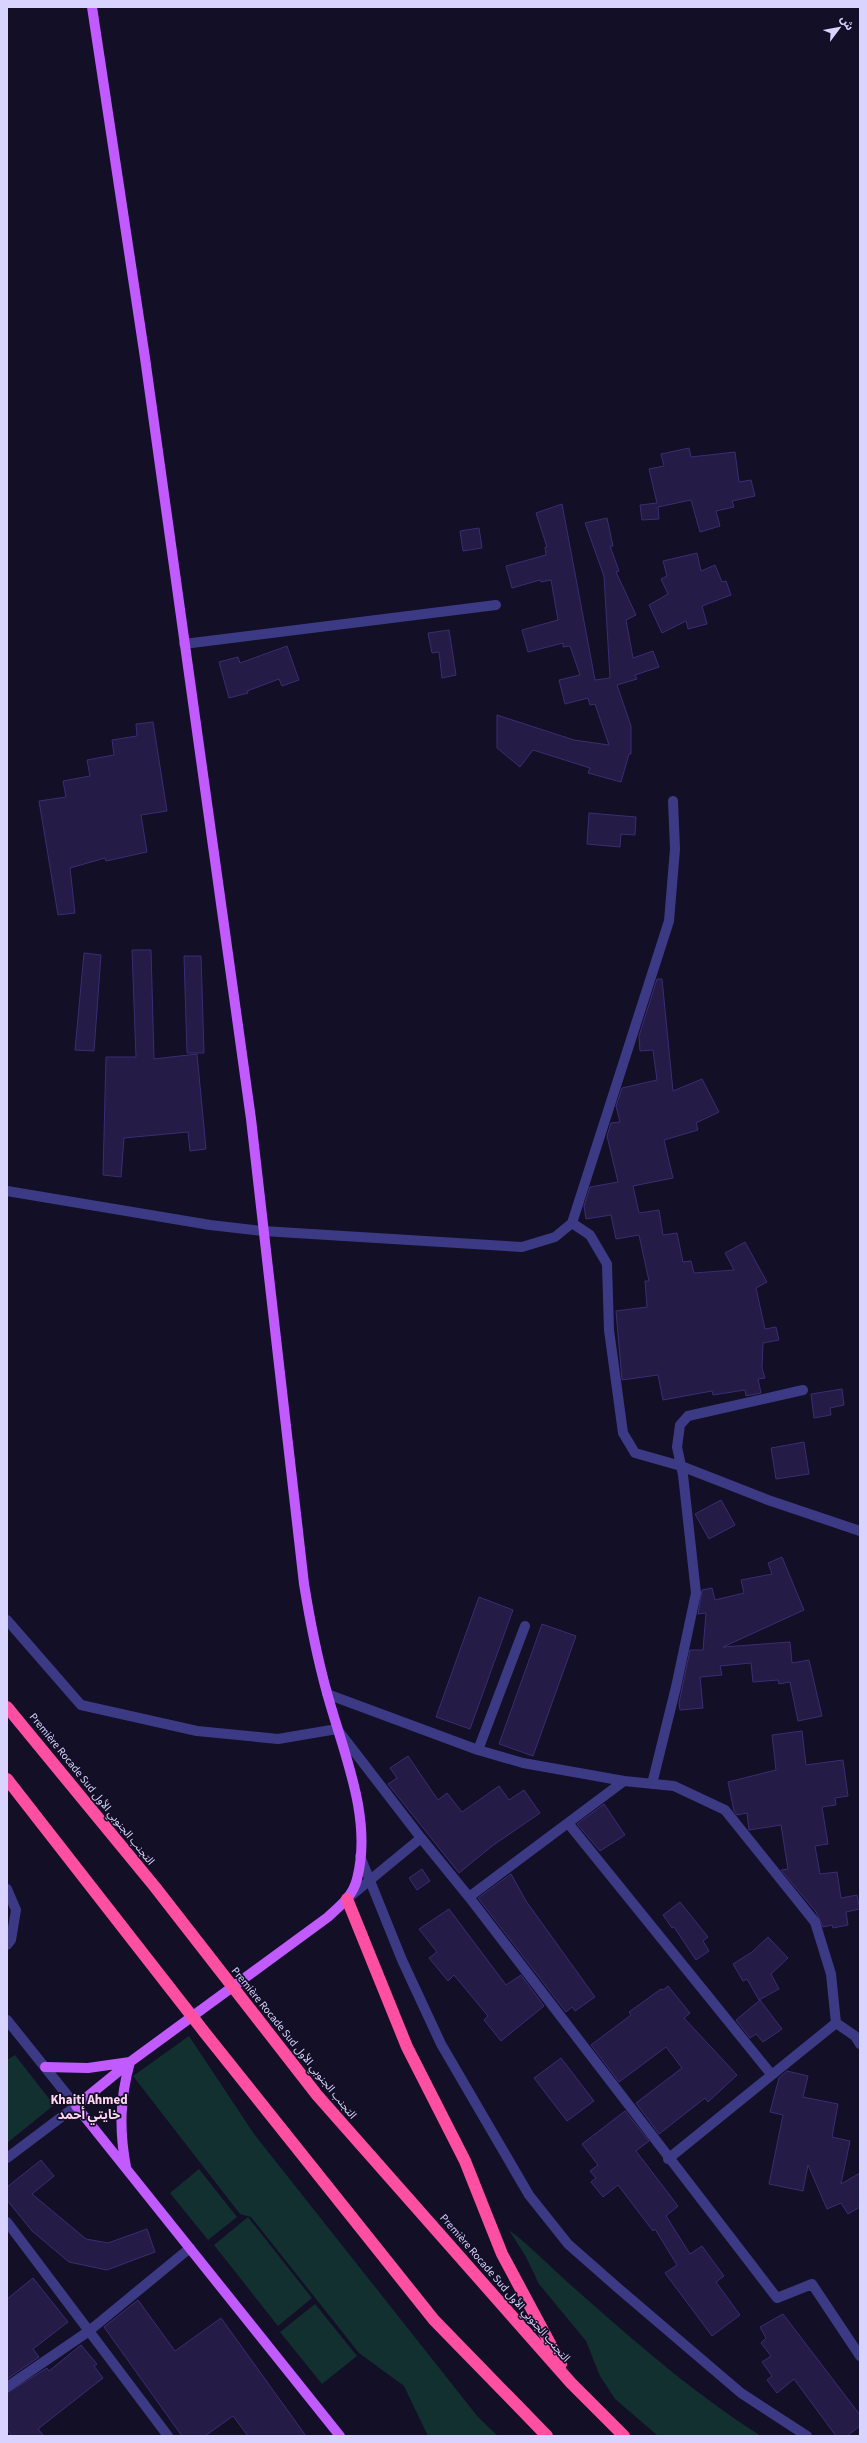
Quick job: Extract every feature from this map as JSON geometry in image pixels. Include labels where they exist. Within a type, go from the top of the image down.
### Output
[{"type":"highway","name":"Première Rocade Sud التجنب الجنوبي الأول","points":[[7,1707],[155,1887],[317,2095],[571,2383],[624,2436]]},
{"type":"highway","points":[[7,1779],[205,2034],[434,2320],[547,2436]]},
{"type":"highway","points":[[347,1899],[407,2047],[465,2161],[502,2254],[571,2383]]},
{"type":"main road","points":[[92,7],[145,358],[251,1119],[304,1584],[310,1623],[327,1694],[359,1806],[360,1856],[357,1880],[347,1899],[322,1921],[130,2062],[76,2106],[340,2436]]},
{"type":"main road","points":[[45,2067],[88,2068],[130,2062]]},
{"type":"main road","points":[[127,2168],[121,2134],[120,2116],[124,2082],[130,2062]]},
{"type":"street","points":[[184,644],[496,605]]},
{"type":"street","points":[[7,1191],[210,1225],[263,1231],[522,1247],[555,1237],[572,1223],[669,921],[675,849],[673,801]]},
{"type":"street","points":[[572,1223],[590,1235],[607,1264],[609,1330],[623,1433],[635,1454],[681,1466],[768,1500],[860,1531]]},
{"type":"street","points":[[652,1784],[676,1687],[696,1593],[681,1466],[677,1447],[680,1425],[688,1416],[803,1390]]},
{"type":"street","points":[[7,1620],[81,1705],[197,1731],[278,1739],[337,1729],[421,1838],[469,1897],[668,2159],[777,2298],[812,2284],[860,2356]]},
{"type":"street","points":[[478,1750],[525,1626]]},
{"type":"street","points":[[327,1694],[478,1750],[523,1763],[624,1781],[674,1786],[724,1810],[815,1922],[831,1974],[836,2023],[854,2036],[860,2044]]},
{"type":"street","points":[[469,1897],[624,1781]]},
{"type":"street","points":[[568,1823],[772,2074]]},
{"type":"street","points":[[347,1899],[371,1882],[421,1838]]},
{"type":"street","points":[[360,1856],[402,1960],[441,2044],[529,2195],[568,2244],[618,2288],[741,2393],[807,2436]]},
{"type":"street","points":[[7,1889],[16,1910],[11,1940],[7,1945]]},
{"type":"street","points":[[7,2020],[76,2106],[7,2158]]},
{"type":"street","points":[[668,2159],[836,2023]]},
{"type":"street","points":[[7,2222],[168,2436]]},
{"type":"street","points":[[7,2388],[89,2331],[190,2248]]},
{"type":"green space","points":[[189,2036],[254,2134],[478,2417],[498,2436],[428,2436],[404,2386],[359,2353],[251,2217],[240,2214],[133,2076]]},
{"type":"green space","points":[[15,2055],[54,2105],[7,2143],[7,2060]]},
{"type":"green space","points":[[199,2169],[237,2217],[208,2240],[170,2193]]},
{"type":"green space","points":[[248,2217],[312,2298],[278,2326],[214,2245]]},
{"type":"green space","points":[[509,2230],[618,2327],[687,2384],[761,2436],[658,2436],[615,2399],[600,2376],[586,2341],[539,2284],[526,2257]]},
{"type":"green space","points":[[315,2304],[357,2356],[322,2384],[280,2332]]},
{"type":"building","points":[[689,448],[691,457],[735,452],[739,482],[751,480],[755,496],[732,501],[734,507],[716,511],[720,526],[700,532],[691,500],[658,507],[659,519],[642,520],[640,505],[657,503],[649,469],[664,466],[661,454]]},
{"type":"building","points":[[562,504],[595,680],[610,678],[604,576],[585,523],[607,518],[613,546],[610,546],[619,571],[616,572],[636,615],[626,620],[633,658],[653,651],[659,667],[635,675],[637,679],[617,685],[631,726],[631,754],[629,754],[621,782],[588,773],[590,768],[533,750],[520,767],[497,748],[497,715],[574,740],[609,745],[595,704],[590,705],[588,698],[565,704],[559,680],[580,675],[570,646],[563,647],[563,643],[528,652],[522,630],[558,620],[551,580],[541,582],[540,580],[512,588],[506,566],[546,555],[545,547],[547,547],[536,513]]},
{"type":"building","points":[[479,528],[482,548],[463,551],[460,531]]},
{"type":"building","points":[[697,553],[701,571],[715,565],[722,582],[726,581],[731,595],[702,606],[707,624],[688,629],[686,621],[662,633],[649,605],[668,594],[661,579],[667,576],[663,561]]},
{"type":"building","points":[[449,630],[456,675],[442,678],[439,652],[432,653],[428,633]]},
{"type":"building","points":[[287,646],[299,680],[282,686],[279,679],[247,691],[248,693],[229,698],[219,662],[238,657],[240,663]]},
{"type":"building","points":[[153,722],[167,811],[141,815],[147,852],[106,861],[105,858],[70,868],[75,913],[58,915],[39,801],[66,797],[63,781],[90,776],[87,760],[114,755],[112,740],[137,736],[136,724]]},
{"type":"building","points":[[589,813],[636,817],[635,835],[621,834],[620,847],[587,844]]},
{"type":"building","points":[[132,950],[151,950],[154,1059],[197,1054],[206,1149],[190,1151],[188,1132],[124,1138],[121,1177],[103,1175],[106,1057],[136,1057]]},
{"type":"building","points":[[84,953],[101,955],[94,1051],[75,1050]]},
{"type":"building","points":[[184,956],[201,956],[204,1053],[187,1053]]},
{"type":"building","points":[[657,979],[662,979],[673,1091],[702,1079],[719,1112],[696,1123],[698,1130],[664,1140],[673,1178],[633,1186],[639,1213],[659,1210],[663,1235],[677,1233],[683,1262],[691,1261],[694,1273],[734,1270],[725,1253],[745,1242],[767,1282],[756,1288],[765,1329],[776,1327],[779,1340],[763,1343],[762,1368],[765,1378],[758,1379],[761,1393],[746,1396],[745,1390],[713,1395],[712,1391],[663,1400],[658,1375],[622,1380],[616,1311],[647,1307],[645,1281],[649,1281],[639,1235],[616,1239],[611,1215],[586,1219],[584,1206],[590,1187],[618,1182],[607,1136],[611,1123],[620,1122],[616,1106],[622,1088],[657,1080],[653,1050],[640,1051],[639,1036]]},
{"type":"building","points":[[842,1389],[844,1405],[830,1408],[831,1415],[814,1418],[811,1394]]},
{"type":"building","points":[[804,1442],[809,1474],[776,1479],[771,1448]]},
{"type":"building","points":[[721,1500],[735,1525],[709,1539],[695,1514]]},
{"type":"building","points":[[782,1557],[804,1610],[723,1647],[790,1642],[792,1663],[809,1660],[822,1716],[798,1721],[790,1682],[779,1684],[778,1680],[753,1682],[751,1663],[720,1666],[722,1675],[700,1677],[703,1708],[680,1710],[679,1703],[690,1650],[703,1650],[706,1613],[698,1614],[702,1590],[712,1588],[715,1600],[744,1593],[741,1580],[772,1574],[768,1563]]},
{"type":"building","points":[[479,1597],[513,1610],[470,1729],[436,1717]]},
{"type":"building","points":[[542,1624],[576,1636],[533,1756],[499,1744]]},
{"type":"building","points":[[802,1731],[806,1765],[843,1760],[848,1796],[835,1798],[836,1805],[822,1807],[828,1844],[815,1846],[820,1874],[837,1872],[841,1898],[857,1895],[860,1909],[846,1912],[848,1925],[833,1928],[832,1925],[823,1927],[816,1912],[781,1870],[788,1869],[781,1825],[749,1830],[747,1813],[737,1815],[734,1811],[728,1782],[776,1770],[772,1735]]},
{"type":"building","points":[[408,1756],[438,1800],[447,1793],[462,1812],[499,1786],[509,1800],[524,1790],[540,1813],[492,1846],[459,1873],[388,1784],[397,1778],[390,1768]]},
{"type":"building","points":[[604,1804],[625,1835],[600,1851],[577,1824]]},
{"type":"building","points":[[422,1869],[430,1881],[417,1890],[409,1878]]},
{"type":"building","points":[[511,1874],[526,1901],[595,1997],[575,2011],[572,2007],[566,2012],[478,1898]]},
{"type":"building","points":[[680,1902],[708,1937],[703,1941],[709,1951],[696,1960],[674,1927],[672,1928],[663,1915]]},
{"type":"building","points":[[449,1909],[506,1985],[521,1975],[544,2006],[501,2041],[484,2020],[488,2016],[454,1975],[448,1981],[429,1958],[437,1952],[419,1929]]},
{"type":"building","points":[[768,1937],[788,1958],[771,1974],[779,1989],[759,2000],[747,1979],[743,1981],[733,1964],[752,1952]]},
{"type":"building","points":[[668,1986],[690,2013],[684,2018],[737,2075],[708,2102],[705,2098],[659,2134],[636,2103],[682,2068],[666,2047],[619,2082],[591,2045],[631,2015],[629,2012],[661,1989],[663,1990]]},
{"type":"building","points":[[760,2000],[782,2029],[763,2042],[756,2034],[750,2038],[736,2020]]},
{"type":"building","points":[[561,2058],[594,2101],[567,2121],[534,2078]]},
{"type":"building","points":[[787,2071],[808,2076],[803,2097],[838,2104],[832,2137],[850,2141],[841,2184],[860,2173],[860,2207],[848,2214],[841,2203],[827,2209],[808,2165],[803,2191],[769,2184],[783,2115],[770,2112],[779,2078]]},
{"type":"building","points":[[625,2111],[649,2141],[636,2151],[678,2206],[666,2216],[690,2254],[702,2246],[724,2276],[716,2282],[740,2315],[712,2336],[665,2273],[677,2265],[655,2229],[653,2231],[618,2185],[603,2197],[591,2182],[596,2178],[590,2171],[598,2165],[582,2144]]},
{"type":"building","points":[[41,2160],[54,2176],[32,2194],[86,2239],[108,2243],[147,2229],[155,2252],[107,2270],[69,2262],[32,2231],[7,2200],[7,2187]]},
{"type":"building","points":[[33,2278],[68,2322],[33,2349],[39,2357],[7,2379],[7,2299]]},
{"type":"building","points":[[138,2300],[175,2351],[221,2318],[306,2436],[248,2436],[233,2416],[205,2436],[182,2436],[104,2327]]},
{"type":"building","points":[[783,2314],[860,2415],[860,2426],[847,2436],[836,2436],[794,2379],[777,2393],[767,2380],[772,2376],[762,2362],[771,2356],[761,2343],[766,2338],[760,2327]]},
{"type":"building","points":[[81,2345],[97,2364],[94,2366],[103,2378],[38,2429],[44,2436],[12,2436],[7,2430],[7,2393],[47,2368],[49,2371]]},
{"type":"district","name":"Khaiti Ahmed خايتي أحمد","points":[[89,2108]]}]
